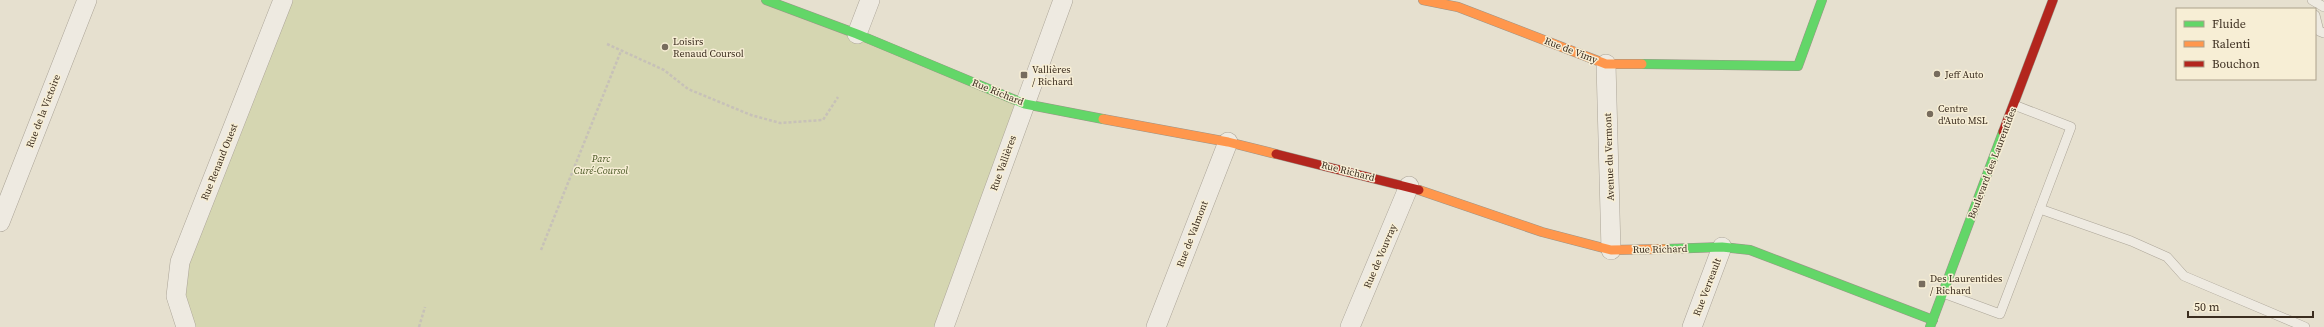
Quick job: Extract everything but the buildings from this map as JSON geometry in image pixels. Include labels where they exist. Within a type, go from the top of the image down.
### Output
[{"type":"street","name":"Rue de la Victoire","points":[[0,222],[87,0]]},
{"type":"street","name":"Rue Renaud Ouest","points":[[186,327],[176,296],[180,262],[283,0]]},
{"type":"street","name":"Rue Richard","points":[[766,0],[857,34],[1025,104],[1228,142],[1409,186],[1542,232],[1611,250],[1722,247],[1757,252],[1932,323]]},
{"type":"street","points":[[857,34],[870,0]]},
{"type":"street","name":"Rue Vallières","points":[[944,327],[1063,0]]},
{"type":"street","name":"Rue de Vimy","points":[[1423,0],[1458,7],[1606,64],[1798,66],[1822,0]]},
{"type":"street","name":"Boulevard des Laurentides","points":[[1932,323],[2053,0]]},
{"type":"street","name":"Avenue du Vermont","points":[[1606,64],[1611,250]]},
{"type":"street","name":"Rue de Valmont","points":[[1156,327],[1228,142]]},
{"type":"street","name":"Rue de Vouvray","points":[[1350,327],[1409,186]]},
{"type":"street","name":"Rue Verreault","points":[[1692,327],[1722,247]]},
{"type":"lane","points":[[2312,0],[2324,7]]},
{"type":"lane","points":[[2316,19],[2319,31],[2324,33]]},
{"type":"lane","points":[[1943,293],[2000,314],[2071,127],[2014,105]]},
{"type":"lane","points":[[2040,209],[2131,241],[2167,257],[2184,276],[2305,327]]},
{"type":"path","points":[[607,44],[664,70],[688,89],[751,115],[780,123],[798,124],[823,120],[838,97]]},
{"type":"path","points":[[540,250],[621,51]]},
{"type":"path","points":[[419,327],[425,307]]},
{"type":"green space","name":"Parc Curé-Coursol","points":[[283,0],[766,0],[1025,104],[944,327],[186,327],[180,262]]},
{"type":"traffic: fast","points":[[766,0],[857,34],[1025,104],[1103,119]]},
{"type":"traffic: fast","points":[[1642,64],[1798,66],[1822,0]]},
{"type":"traffic: fast","points":[[1930,327],[2003,132]]},
{"type":"traffic: fast","points":[[1665,249],[1722,247],[1750,250],[1933,320]]},
{"type":"traffic: slow","points":[[1423,0],[1458,7],[1606,64],[1642,64]]},
{"type":"traffic: slow","points":[[1103,119],[1228,142],[1276,154]]},
{"type":"traffic: slow","points":[[1419,190],[1542,232],[1611,250],[1665,249]]},
{"type":"traffic: jam","points":[[2003,132],[2053,0]]},
{"type":"traffic: jam","points":[[1276,154],[1419,190]]},
{"type":"place","name":"Loisirs Renaud Coursol","points":[[665,47]]},
{"type":"place","name":"Jeff Auto","points":[[1937,74]]},
{"type":"place","name":"Vallières / Richard","points":[[1024,75]]},
{"type":"place","name":"Centre d'Auto MSL","points":[[1930,114]]},
{"type":"place","name":"Des Laurentides / Richard","points":[[1922,284]]}]
